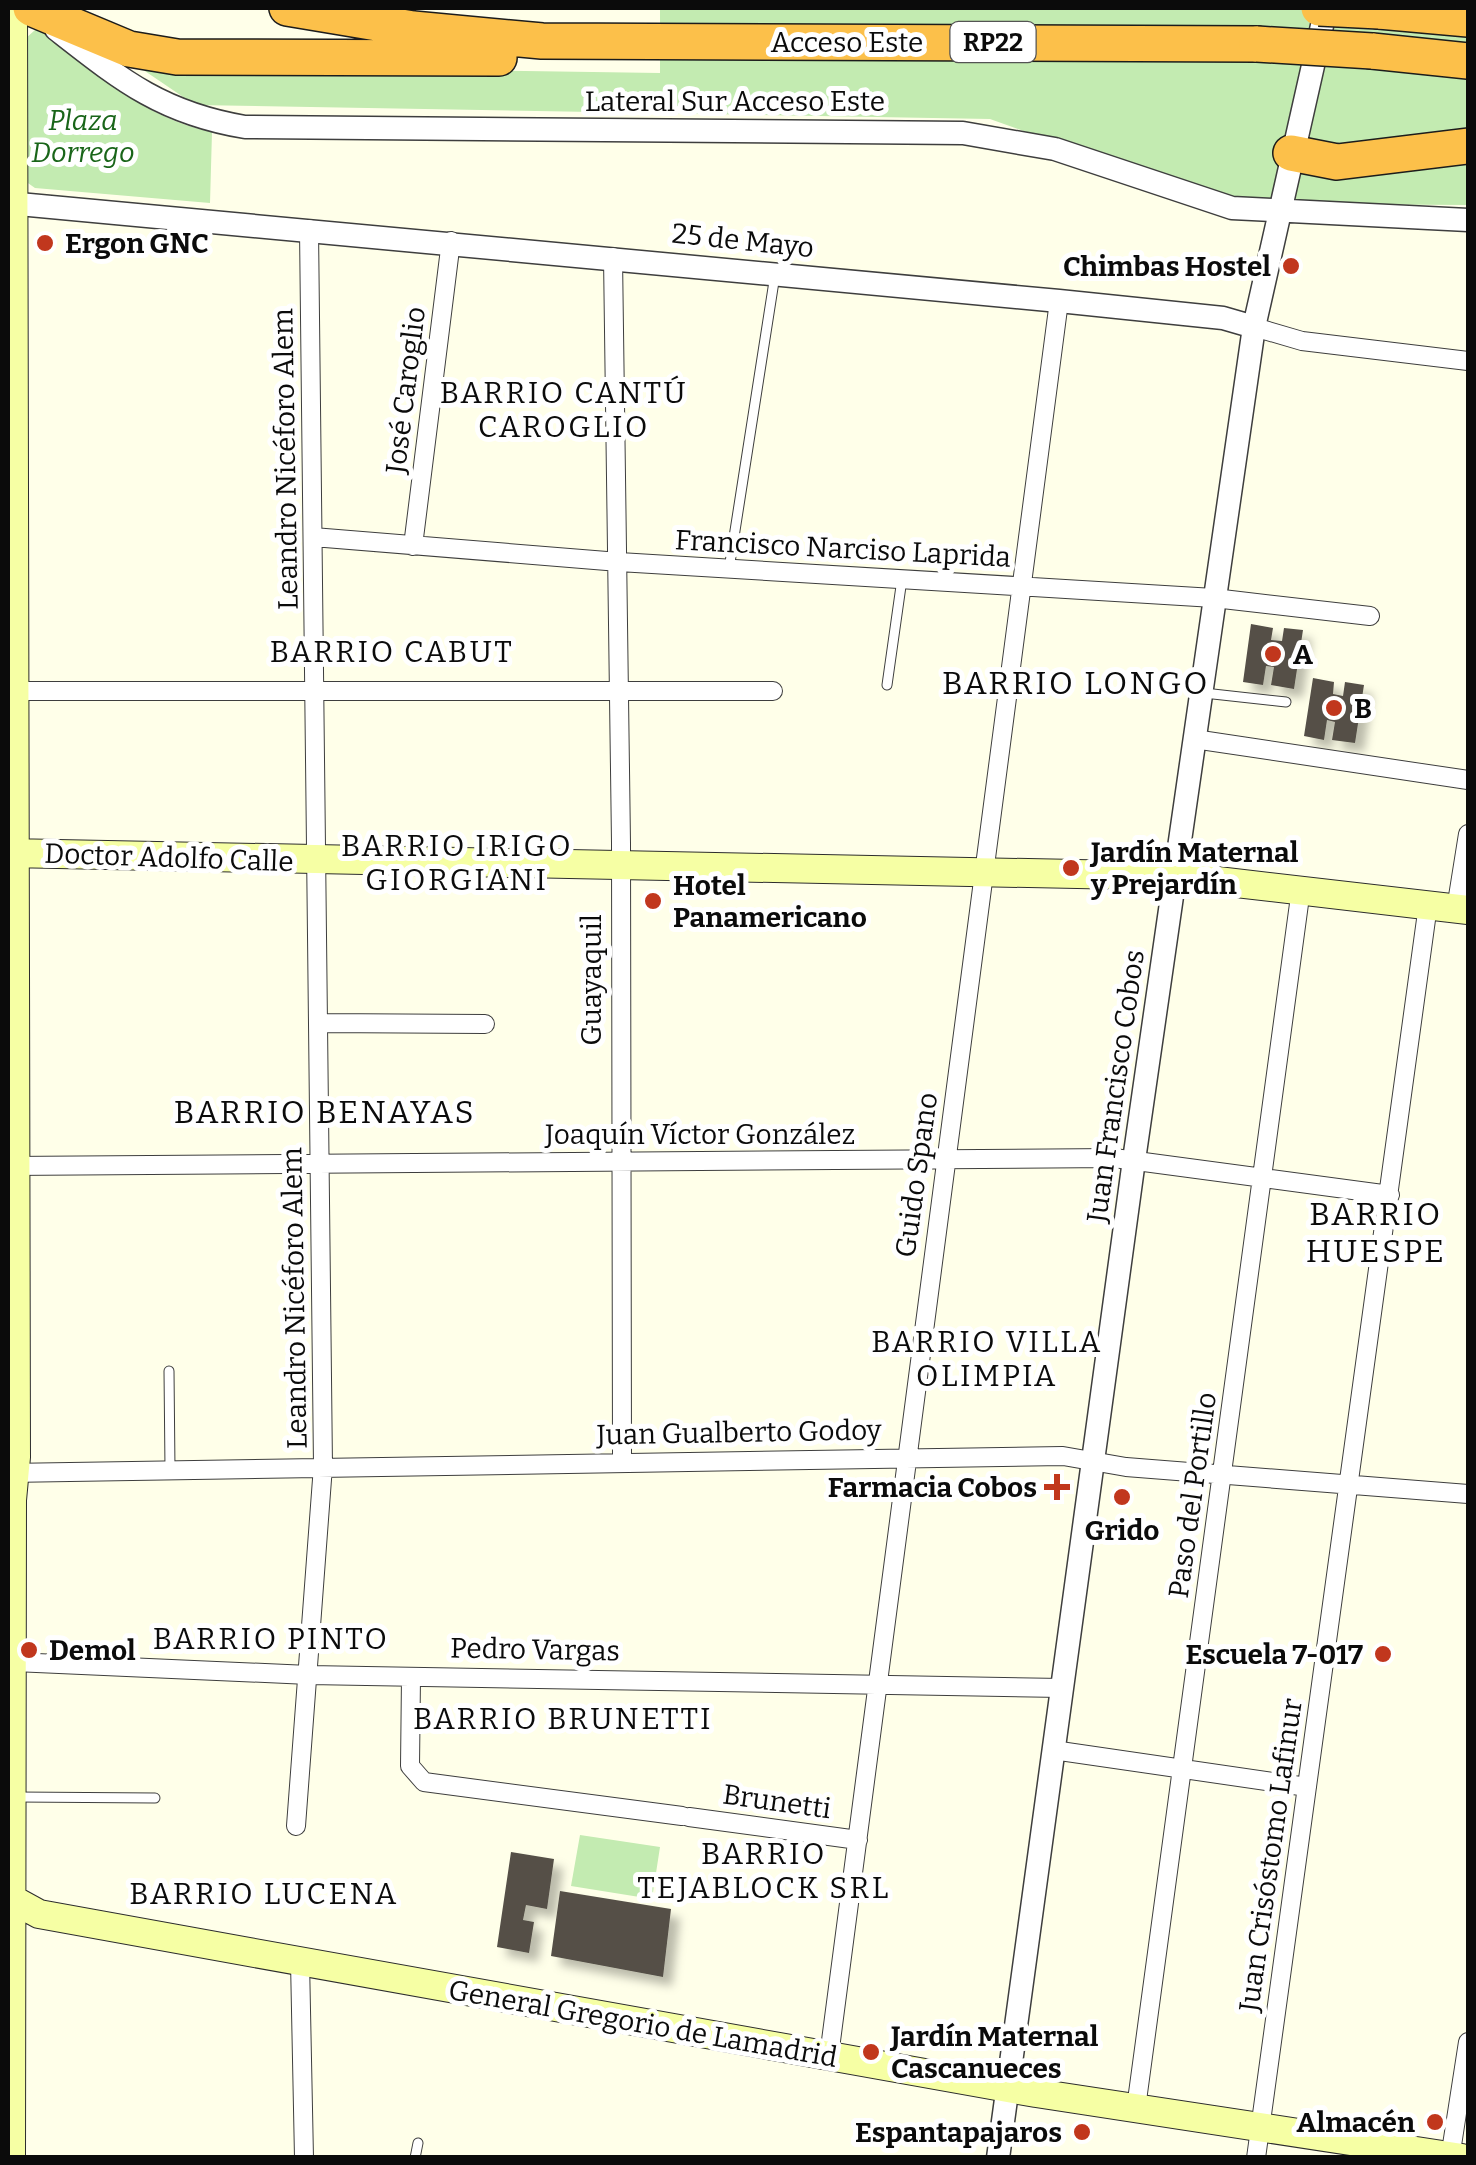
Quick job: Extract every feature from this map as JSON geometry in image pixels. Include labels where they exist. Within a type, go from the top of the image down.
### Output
[{"type":"highway","points":[[28,8],[114,44],[176,57],[534,58],[729,41]]},
{"type":"highway","name":"Acceso Este","points":[[287,8],[472,36],[1257,44],[1468,61]]},
{"type":"highway","points":[[1322,15],[1379,11],[1468,19]]},
{"type":"highway","points":[[1291,153],[1337,162],[1468,146]]},
{"type":"main road","points":[[11,2158],[13,8]]},
{"type":"main road","name":"Doctor Adolfo Calle","points":[[11,853],[1175,876],[1451,908]]},
{"type":"main road","name":"General Gregorio de Lamadrid","points":[[11,1899],[39,1914],[1006,2088],[1454,2157]]},
{"type":"street","name":"Lateral Sur Acceso Este","points":[[28,8],[142,95],[212,122],[299,129],[963,133],[1056,149],[1196,200],[1278,213],[1468,220]]},
{"type":"street","name":"Juan Francisco Cobos","points":[[998,2158],[1134,1160],[1254,328],[1322,15]]},
{"type":"street","name":"25 de Mayo","points":[[10,204],[613,257],[1223,318],[1302,341],[1468,361]]},
{"type":"street","name":"Leandro Nicéforo Alem","points":[[296,1826],[323,1466],[309,229]]},
{"type":"street","name":"José Caroglio","points":[[413,546],[451,242]]},
{"type":"street","name":"Guayaquil","points":[[613,257],[620,691],[622,1462]]},
{"type":"street","name":"Guido Spano","points":[[829,2056],[1059,301]]},
{"type":"street","name":"Francisco Narciso Laprida","points":[[313,538],[618,562],[1214,598],[1370,616]]},
{"type":"street","points":[[13,704],[316,692],[774,691]]},
{"type":"street","points":[[1194,739],[1468,780]]},
{"type":"street","name":"Juan Crisóstomo Lafinur","points":[[1256,2158],[1390,1194],[1468,834]]},
{"type":"street","name":"Paso del Portillo","points":[[1136,2108],[1301,890]]},
{"type":"street","points":[[319,1023],[485,1024]]},
{"type":"street","name":"Joaquín Víctor González","points":[[11,1166],[1134,1160],[1390,1194]]},
{"type":"street","name":"Juan Gualberto Godoy","points":[[11,1473],[905,1456],[1094,1458],[1126,1466],[1468,1494]]},
{"type":"street","name":"Pedro Vargas","points":[[11,1662],[310,1675],[1062,1688]]},
{"type":"street","name":"Brunetti","points":[[411,1677],[410,1766],[424,1782],[858,1840]]},
{"type":"street","points":[[1053,1750],[1307,1786]]},
{"type":"street","points":[[300,1961],[304,2158]]},
{"type":"street","points":[[1454,2157],[1468,2042]]},
{"type":"lane","points":[[729,569],[776,273]]},
{"type":"lane","points":[[887,685],[902,580]]},
{"type":"lane","points":[[1201,692],[1286,702]]},
{"type":"lane","points":[[170,1372],[170,1469]]},
{"type":"lane","points":[[14,1797],[155,1798]]},
{"type":"lane","points":[[415,2158],[418,2143]]},
{"type":"green space","points":[[660,8],[1468,8],[1468,205],[1286,204],[1196,193],[990,119],[195,105],[136,65],[660,73]]},
{"type":"green space","name":"Plaza Dorrego","points":[[35,30],[44,31],[143,105],[212,132],[210,203],[35,188],[25,181],[25,39]]},
{"type":"green space","points":[[580,1835],[660,1847],[652,1899],[571,1886]]},
{"type":"building","name":"A","points":[[1251,624],[1273,628],[1271,640],[1282,641],[1284,628],[1303,630],[1294,689],[1271,685],[1274,667],[1266,666],[1263,685],[1243,682]]},
{"type":"building","name":"B","points":[[1313,678],[1334,682],[1333,694],[1343,696],[1345,682],[1364,685],[1355,743],[1332,740],[1335,722],[1327,720],[1324,740],[1304,736]]},
{"type":"building","points":[[511,1852],[554,1859],[547,1909],[526,1905],[523,1920],[534,1922],[529,1953],[497,1947]]},
{"type":"building","points":[[560,1891],[671,1909],[663,1977],[551,1956]]},
{"type":"place","name":"Ergon GNC","points":[[45,243]]},
{"type":"place","name":"Chimbas Hostel","points":[[1291,266]]},
{"type":"place","name":"A","points":[[1273,654]]},
{"type":"place","name":"B","points":[[1334,708]]},
{"type":"place","name":"Jardín Maternal y Prejardín","points":[[1071,868]]},
{"type":"place","name":"Hotel Panamericano","points":[[653,901]]},
{"type":"place","name":"Farmacia Cobos","points":[[1057,1487]]},
{"type":"place","name":"Grido","points":[[1122,1497]]},
{"type":"place","name":"Demol","points":[[29,1650]]},
{"type":"place","name":"Escuela 7-017","points":[[1383,1654]]},
{"type":"place","name":"Jardín Maternal Cascanueces","points":[[871,2052]]},
{"type":"place","name":"Almacén","points":[[1435,2122]]},
{"type":"place","name":"Espantapajaros","points":[[1082,2132]]},
{"type":"district","name":"BARRIO CANTÚ CAROGLIO","points":[[564,410]]},
{"type":"district","name":"BARRIO CABUT","points":[[392,652]]},
{"type":"district","name":"BARRIO LONGO","points":[[1076,683]]},
{"type":"district","name":"BARRIO IRIGO GIORGIANI","points":[[457,863]]},
{"type":"district","name":"BARRIO BENAYAS","points":[[325,1112]]},
{"type":"district","name":"BARRIO HUESPE","points":[[1376,1232]]},
{"type":"district","name":"BARRIO VILLA OLIMPIA","points":[[987,1359]]},
{"type":"district","name":"BARRIO PINTO","points":[[271,1639]]},
{"type":"district","name":"BARRIO BRUNETTI","points":[[563,1719]]},
{"type":"district","name":"BARRIO TEJABLOCK SRL","points":[[764,1871]]},
{"type":"district","name":"BARRIO LUCENA","points":[[264,1894]]}]
